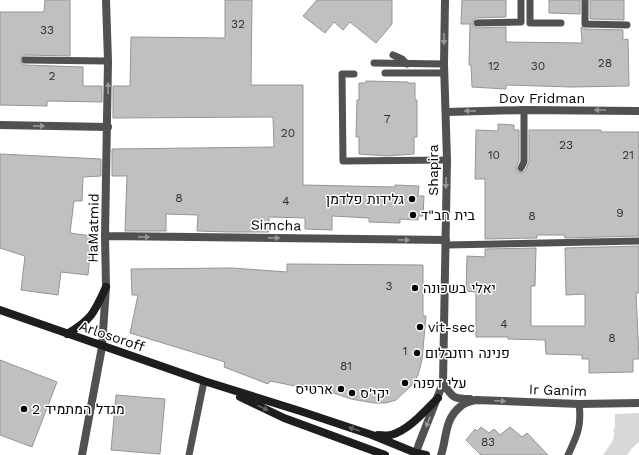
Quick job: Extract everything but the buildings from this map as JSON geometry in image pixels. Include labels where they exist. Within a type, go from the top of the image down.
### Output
[{"type":"street","name":"HaMatmid","points":[[82,455],[102,347],[106,287],[105,236],[108,61],[106,0]]},
{"type":"street","name":"Shapira","points":[[417,454],[443,383],[447,160],[444,74],[444,0]]},
{"type":"street","name":"Dov Fridman","points":[[446,112],[639,110]]},
{"type":"street","points":[[0,125],[108,127]]},
{"type":"street","name":"Simcha","points":[[105,236],[446,243]]},
{"type":"street","points":[[67,334],[82,325],[90,317],[106,287]]},
{"type":"street","name":"Arlosoroff","points":[[0,310],[102,347],[300,411],[372,435],[417,454],[426,455]]},
{"type":"street","name":"Ir Ganim","points":[[443,383],[450,394],[457,399],[580,404],[639,403]]},
{"type":"street","name":"Arlosoroff","points":[[216,385],[284,418],[384,455]]},
{"type":"street","points":[[372,435],[389,435],[399,432],[416,419],[438,398]]},
{"type":"street","name":"Ir Ganim","points":[[441,455],[447,426],[454,413],[461,405],[476,400]]},
{"type":"lane","points":[[477,23],[521,22],[521,0]]},
{"type":"lane","points":[[530,0],[530,23],[561,23]]},
{"type":"lane","points":[[585,0],[585,24],[627,25]]},
{"type":"lane","points":[[393,55],[402,59],[407,64]]},
{"type":"lane","points":[[24,60],[108,61]]},
{"type":"lane","points":[[374,63],[444,64]]},
{"type":"lane","points":[[385,73],[444,74]]},
{"type":"lane","points":[[354,74],[342,74],[343,161],[447,160]]},
{"type":"lane","points":[[521,168],[524,162],[524,110]]},
{"type":"lane","points":[[446,243],[639,241]]},
{"type":"lane","points":[[189,455],[204,381]]},
{"type":"lane","points":[[568,455],[578,434],[581,416],[580,404]]},
{"type":"shaded area","points":[[639,413],[639,442],[627,455],[603,455],[613,440],[615,414]]},
{"type":"place","name":"גלידות פלדמן","points":[[412,199]]},
{"type":"place","name":"בית חב\"ד","points":[[413,215]]},
{"type":"place","name":"יאלי בשכונה","points":[[415,288]]},
{"type":"place","name":"vit-sec","points":[[420,327]]},
{"type":"place","name":"פנינה רוזנבלום","points":[[417,353]]},
{"type":"place","name":"עלי דפנה","points":[[405,383]]},
{"type":"place","name":"ארטיס","points":[[341,389]]},
{"type":"place","name":"יקי'ס","points":[[352,393]]},
{"type":"place","name":"מגדל המתמיד 2","points":[[24,409]]}]
